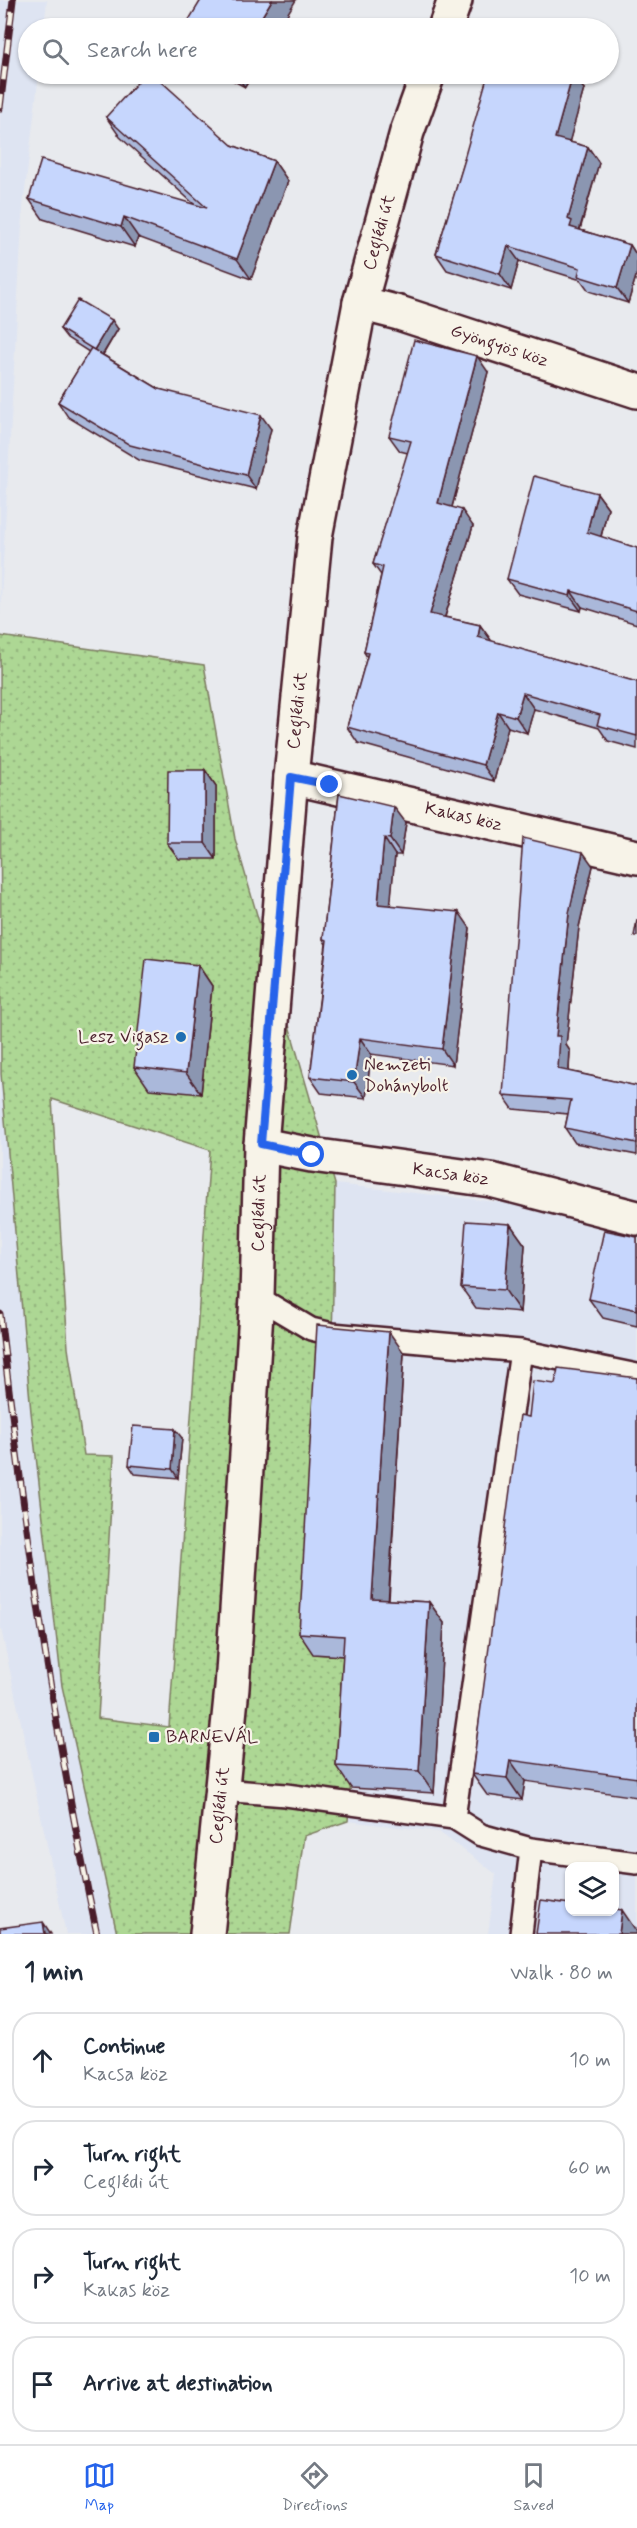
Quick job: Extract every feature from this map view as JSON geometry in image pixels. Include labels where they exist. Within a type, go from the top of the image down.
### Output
[{"type":"main road","points":[[449,18],[455,0]]},
{"type":"main road","name":"Ceglédi út","points":[[207,1934],[233,1677],[257,1297],[261,1144],[291,777],[315,537],[360,303],[407,132],[424,84]]},
{"type":"main road","name":"Gyöngyös köz","points":[[360,303],[637,391]]},
{"type":"main road","name":"Kakas köz","points":[[291,777],[637,857]]},
{"type":"main road","name":"Kacsa köz","points":[[261,1144],[312,1155],[491,1180],[637,1218]]},
{"type":"lane","points":[[257,1297],[311,1329],[332,1334],[521,1350],[637,1375]]},
{"type":"lane","points":[[454,1818],[521,1350]]},
{"type":"lane","points":[[221,1790],[286,1795],[454,1818],[481,1835],[531,1849],[637,1863]]},
{"type":"lane","points":[[521,1934],[531,1849]]},
{"type":"shaded area","points":[[0,0],[47,0],[45,18],[18,18],[18,84],[38,84],[23,207],[0,616]]},
{"type":"shaded area","points":[[0,837],[1,1074],[31,1412],[62,1686],[117,1934],[66,1934],[0,1624]]},
{"type":"shaded area","points":[[335,1184],[524,1205],[637,1233],[637,1934],[488,1934],[496,1874],[439,1832],[348,1821],[358,1657],[314,1655],[332,1345]]},
{"type":"green space","points":[[0,636],[204,665],[235,839],[335,1184],[332,1345],[314,1654],[359,1657],[348,1821],[304,1836],[290,1934],[117,1934],[62,1686],[31,1412],[1,1074]],"holes":[[[52,1099],[210,1150],[169,1727],[98,1718],[114,1456],[84,1455],[68,1348]]]},
{"type":"building","points":[[201,0],[272,0],[261,18],[190,18]]},
{"type":"building","points":[[136,84],[164,84],[232,145],[274,161],[237,259],[124,217],[121,227],[29,199],[41,160],[207,208],[106,117]]},
{"type":"building","points":[[485,84],[570,84],[555,138],[588,147],[568,219],[572,221],[570,227],[630,245],[617,288],[578,276],[580,268],[508,246],[500,274],[436,254]]},
{"type":"building","points":[[78,300],[112,320],[94,350],[60,329]]},
{"type":"building","points":[[414,340],[477,356],[438,503],[462,510],[430,614],[480,625],[478,637],[637,682],[637,736],[597,725],[600,715],[523,693],[516,717],[498,712],[483,765],[347,727],[368,653],[364,652],[383,567],[373,564],[411,441],[389,436]]},
{"type":"building","points":[[91,348],[159,389],[261,415],[246,475],[130,445],[58,402]]},
{"type":"building","points":[[534,476],[597,493],[587,532],[637,548],[637,611],[571,591],[570,596],[507,579]]},
{"type":"building","points":[[168,770],[205,770],[205,843],[167,843]]},
{"type":"building","points":[[339,794],[394,807],[390,839],[384,838],[378,904],[459,912],[442,1049],[360,1038],[354,1082],[310,1077],[327,940],[323,939]]},
{"type":"building","points":[[523,838],[583,852],[569,913],[556,1036],[560,1036],[558,1069],[637,1086],[637,1143],[565,1128],[571,1100],[503,1095]]},
{"type":"building","points":[[637,920],[637,936],[634,936]]},
{"type":"building","points":[[146,959],[198,965],[186,1073],[134,1067]]},
{"type":"building","points":[[466,1221],[510,1224],[505,1290],[461,1287]]},
{"type":"building","points":[[604,1230],[637,1237],[637,1310],[589,1299]]},
{"type":"building","points":[[317,1325],[389,1332],[372,1599],[429,1602],[419,1771],[336,1766],[344,1636],[299,1633]]},
{"type":"building","points":[[558,1368],[637,1378],[637,1778],[510,1760],[507,1778],[472,1774],[520,1415],[529,1417],[533,1381],[555,1384]]},
{"type":"building","points":[[133,1426],[175,1429],[172,1469],[129,1465]]},
{"type":"building","points":[[541,1900],[565,1903],[565,1916],[619,1916],[619,1910],[622,1910],[619,1934],[536,1934]]},
{"type":"building","points":[[43,1922],[45,1934],[0,1934],[0,1928]]},
{"type":"railway","points":[[0,108],[13,0]]},
{"type":"railway","points":[[0,1314],[19,1470],[53,1702],[97,1934]]},
{"type":"place","name":"Lesz Vigasz","points":[[181,1037]]},
{"type":"place","name":"Nemzeti Dohánybolt","points":[[352,1075]]},
{"type":"place","name":"BARNEVÁL","points":[[154,1737]]},
{"type":"route","points":[[312,1155],[261,1144],[291,777],[330,785]]}]
